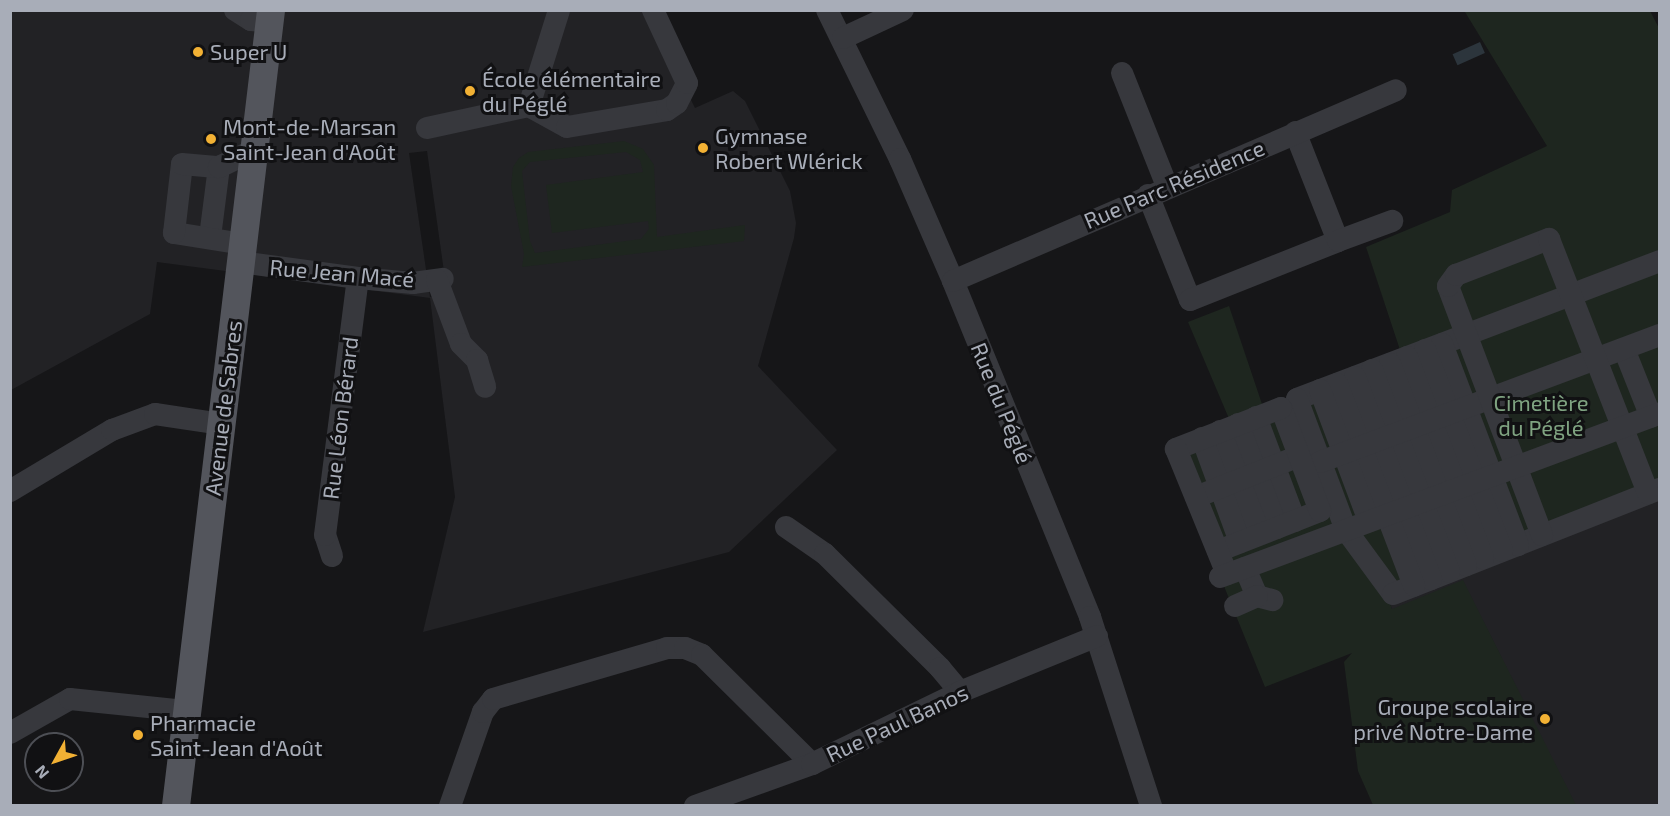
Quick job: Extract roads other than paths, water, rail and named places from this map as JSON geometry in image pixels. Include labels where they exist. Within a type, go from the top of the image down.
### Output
[{"type":"main road","name":"Avenue de Sabres","points":[[176,806],[271,16]]},
{"type":"street","points":[[235,10],[251,20],[271,16]]},
{"type":"street","points":[[529,106],[559,10]]},
{"type":"street","points":[[427,129],[529,106],[567,127],[656,112],[677,103],[687,83],[653,10]]},
{"type":"street","name":"Rue du Péglé","points":[[827,10],[843,38],[953,281],[1098,636],[1151,806]]},
{"type":"street","points":[[843,38],[903,10]]},
{"type":"street","points":[[1122,73],[1190,300],[1206,301],[1338,242],[1392,221]]},
{"type":"street","name":"Rue Parc Résidence","points":[[953,281],[1158,190],[1396,90]]},
{"type":"street","points":[[1295,132],[1338,242]]},
{"type":"street","points":[[210,237],[219,167],[254,150]]},
{"type":"street","name":"Rue Jean Macé","points":[[219,167],[182,165],[174,233],[210,237],[242,253],[358,279],[413,283],[440,280],[460,344],[477,360],[486,387]]},
{"type":"street","points":[[1235,606],[1264,598],[1231,573],[1218,551],[1176,449],[1281,408],[1346,530],[1393,594],[1654,491],[1622,427],[1549,239],[1456,275],[1448,286],[1542,535]]},
{"type":"street","points":[[1218,551],[1320,511],[1297,399],[1659,261]]},
{"type":"street","name":"Rue Léon Bérard","points":[[332,556],[325,535],[358,279]]},
{"type":"street","points":[[1196,497],[1248,476],[1405,430],[1659,335]]},
{"type":"street","points":[[1231,573],[1655,415],[1624,349]]},
{"type":"street","points":[[1381,367],[1431,498],[1466,565]]},
{"type":"street","points":[[1381,367],[1431,498],[1466,565]]},
{"type":"street","points":[[1381,367],[1431,498],[1466,565]]},
{"type":"street","points":[[1381,367],[1431,498],[1466,565]]},
{"type":"street","points":[[10,491],[112,430],[156,414],[222,424]]},
{"type":"street","points":[[1229,428],[1268,531]]},
{"type":"street","points":[[1229,428],[1268,531]]},
{"type":"street","points":[[786,527],[825,554],[940,668],[960,692]]},
{"type":"street","name":"Rue Paul Banos","points":[[695,806],[812,764],[960,692],[1098,636]]},
{"type":"street","points":[[450,806],[483,712],[493,699],[667,648],[685,648],[702,655],[812,764]]},
{"type":"street","points":[[10,733],[70,699],[187,711]]},
{"type":"place","name":"Super U","points":[[198,52]]},
{"type":"place","name":"École élémentaire du Péglé","points":[[470,91]]},
{"type":"place","name":"Mont-de-Marsan Saint-Jean d'Août","points":[[211,139]]},
{"type":"place","name":"Gymnase Robert Wlérick","points":[[703,148]]},
{"type":"place","name":"Groupe scolaire privé Notre-Dame","points":[[1545,719]]},
{"type":"place","name":"Pharmacie Saint-Jean d'Août","points":[[138,735]]},
{"type":"park label","name":"Cimetière du Péglé","points":[[1541,414]]}]
